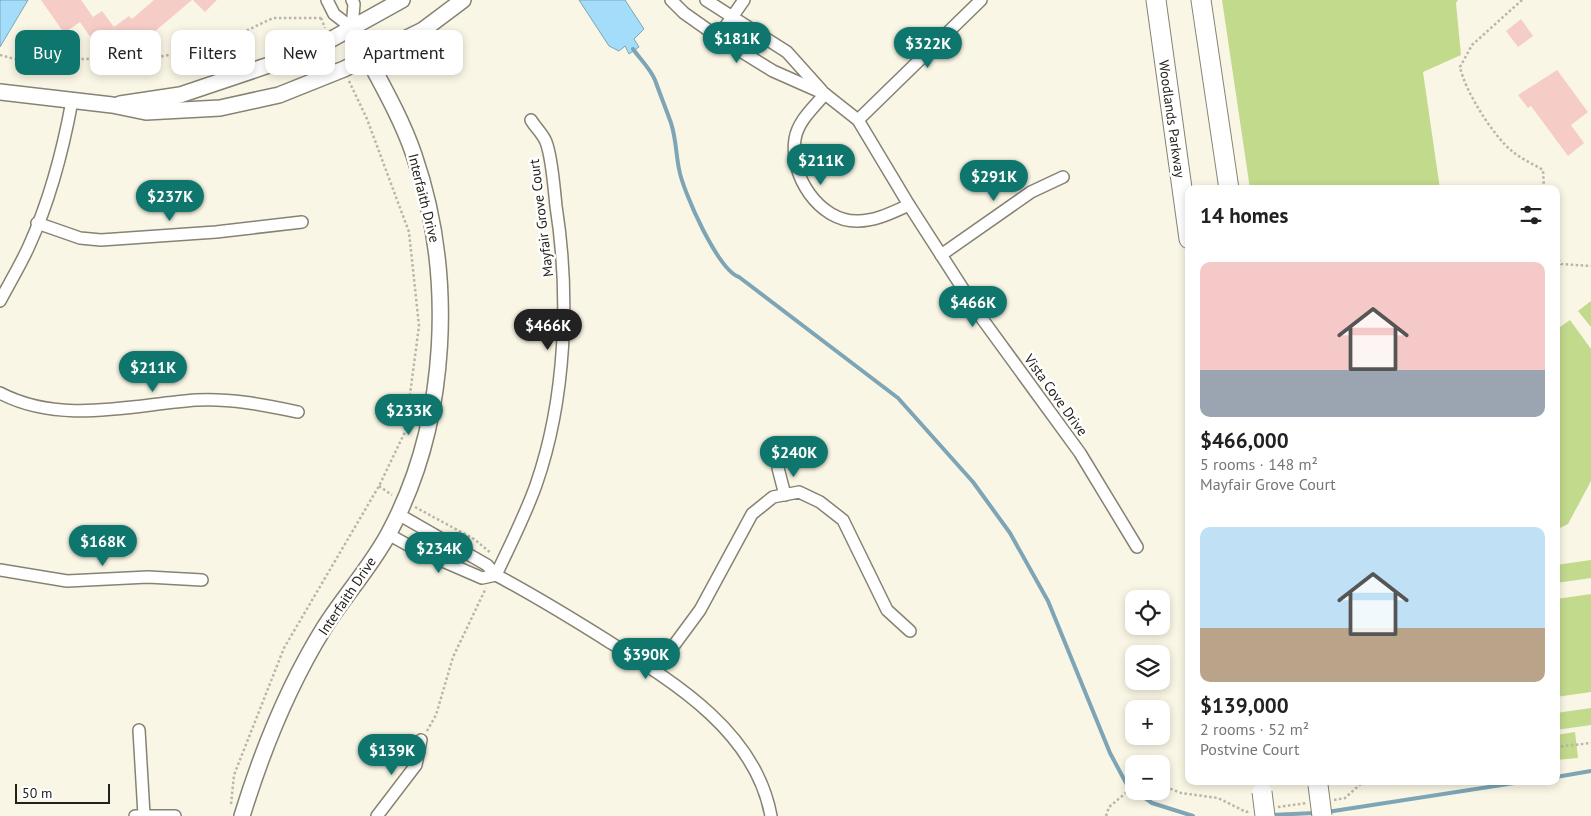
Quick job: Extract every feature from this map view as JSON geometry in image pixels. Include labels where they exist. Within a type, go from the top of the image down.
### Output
[{"type":"main road","name":"Woodlands Parkway","points":[[1156,0],[1185,210]]},
{"type":"main road","points":[[1201,0],[1228,185]]},
{"type":"main road","points":[[1318,785],[1322,816]]},
{"type":"main road","points":[[1262,787],[1266,816]]},
{"type":"street","points":[[327,0],[334,14],[352,28]]},
{"type":"street","points":[[352,0],[354,4],[352,28]]},
{"type":"street","points":[[335,37],[402,0]]},
{"type":"street","points":[[423,30],[463,0]]},
{"type":"street","name":"Vista Cove Drive","points":[[671,0],[684,13],[718,37],[773,71],[825,94]]},
{"type":"street","name":"Vista Cove Drive","points":[[706,0],[787,52],[825,94],[858,120],[941,256],[984,320],[1080,453],[1137,547]]},
{"type":"street","points":[[718,37],[744,0]]},
{"type":"street","points":[[858,120],[981,0]]},
{"type":"street","points":[[112,106],[180,95],[214,85],[265,65]]},
{"type":"street","points":[[0,92],[146,112],[220,108],[279,95],[344,69]]},
{"type":"street","name":"Interfaith Drive","points":[[236,812],[251,788],[287,697],[300,670],[328,622],[388,534],[400,508],[423,445],[432,399],[441,317],[440,280],[433,227],[422,179],[406,137],[375,75]]},
{"type":"street","points":[[825,94],[801,122],[795,139],[798,171],[815,200],[826,211],[840,219],[857,222],[878,218],[909,205]]},
{"type":"street","points":[[0,301],[29,246],[63,150],[72,101]]},
{"type":"street","name":"Mayfair Grove Court","points":[[496,575],[520,525],[536,483],[549,435],[563,330],[564,285],[558,218],[546,142],[531,120]]},
{"type":"street","points":[[941,256],[1031,192],[1063,177]]},
{"type":"street","points":[[37,223],[80,238],[101,240],[216,232],[302,222]]},
{"type":"street","points":[[0,393],[25,403],[66,410],[130,409],[196,400],[227,400],[298,412]]},
{"type":"street","points":[[778,468],[785,495]]},
{"type":"street","points":[[656,670],[700,610],[752,514],[773,497],[799,492],[820,502],[843,520],[887,610],[910,631]]},
{"type":"street","points":[[400,508],[487,565],[496,575],[656,670],[707,710],[741,747],[763,784],[771,816]]},
{"type":"street","points":[[388,534],[415,549],[482,578],[496,575]]},
{"type":"street","points":[[0,570],[67,581],[148,577],[202,580]]},
{"type":"street","points":[[139,730],[139,816],[176,816]]},
{"type":"street","points":[[377,816],[416,765],[422,740]]},
{"type":"path","points":[[1522,0],[1472,44],[1460,67],[1463,80],[1492,127],[1512,151],[1543,170],[1544,185]]},
{"type":"path","points":[[0,55],[51,69],[79,59],[154,58],[214,46],[273,18],[321,18],[334,14]]},
{"type":"path","points":[[321,18],[326,30]]},
{"type":"path","points":[[236,812],[234,775],[284,648],[379,486],[405,432],[419,326],[409,232],[367,119],[344,69]]},
{"type":"path","points":[[1560,262],[1561,264],[1591,266]]},
{"type":"path","points":[[379,486],[400,508],[474,539],[494,554],[496,575],[486,587],[453,657],[436,715],[422,740]]},
{"type":"path","points":[[1560,747],[1591,744]]},
{"type":"path","points":[[1106,816],[1109,807],[1125,793]]},
{"type":"green space","points":[[1222,0],[1458,0],[1456,3],[1461,55],[1423,72],[1439,185],[1249,185]]},
{"type":"green space","points":[[1591,301],[1591,327],[1578,311]]},
{"type":"green space","points":[[1570,320],[1591,349],[1591,481],[1568,524],[1560,528],[1560,327]]},
{"type":"green space","points":[[1591,560],[1591,578],[1560,582],[1560,564]]},
{"type":"green space","points":[[1591,594],[1591,692],[1560,696],[1560,598]]},
{"type":"green space","points":[[1591,708],[1591,725],[1560,729],[1560,712]]},
{"type":"green space","points":[[1575,732],[1578,758],[1560,760],[1560,734]]},
{"type":"water","points":[[0,0],[28,0],[0,47]]},
{"type":"water","points":[[579,0],[625,0],[644,29],[634,39],[639,47],[629,54],[625,46],[619,51],[609,46]]},
{"type":"building","points":[[41,0],[81,0],[93,17],[102,11],[114,27],[129,16],[132,19],[154,0],[192,0],[157,30],[90,30],[90,37],[80,22],[68,30],[62,30]]},
{"type":"building","points":[[193,0],[217,0],[205,12]]},
{"type":"building","points":[[1521,19],[1533,36],[1518,47],[1506,31]]},
{"type":"building","points":[[1557,70],[1588,112],[1571,125],[1584,143],[1568,156],[1531,106],[1528,108],[1518,95]]},
{"type":"waterway","points":[[633,49],[655,80],[673,129],[679,169],[687,195],[703,229],[721,260],[731,271],[898,398],[973,482],[1010,533],[1048,601],[1110,753],[1125,781]]},
{"type":"waterway","points":[[1560,776],[1591,771]]},
{"type":"waterway","points":[[1327,812],[1502,785]]},
{"type":"waterway","points":[[1148,800],[1193,816]]},
{"type":"waterway","points":[[1270,815],[1315,813]]}]
